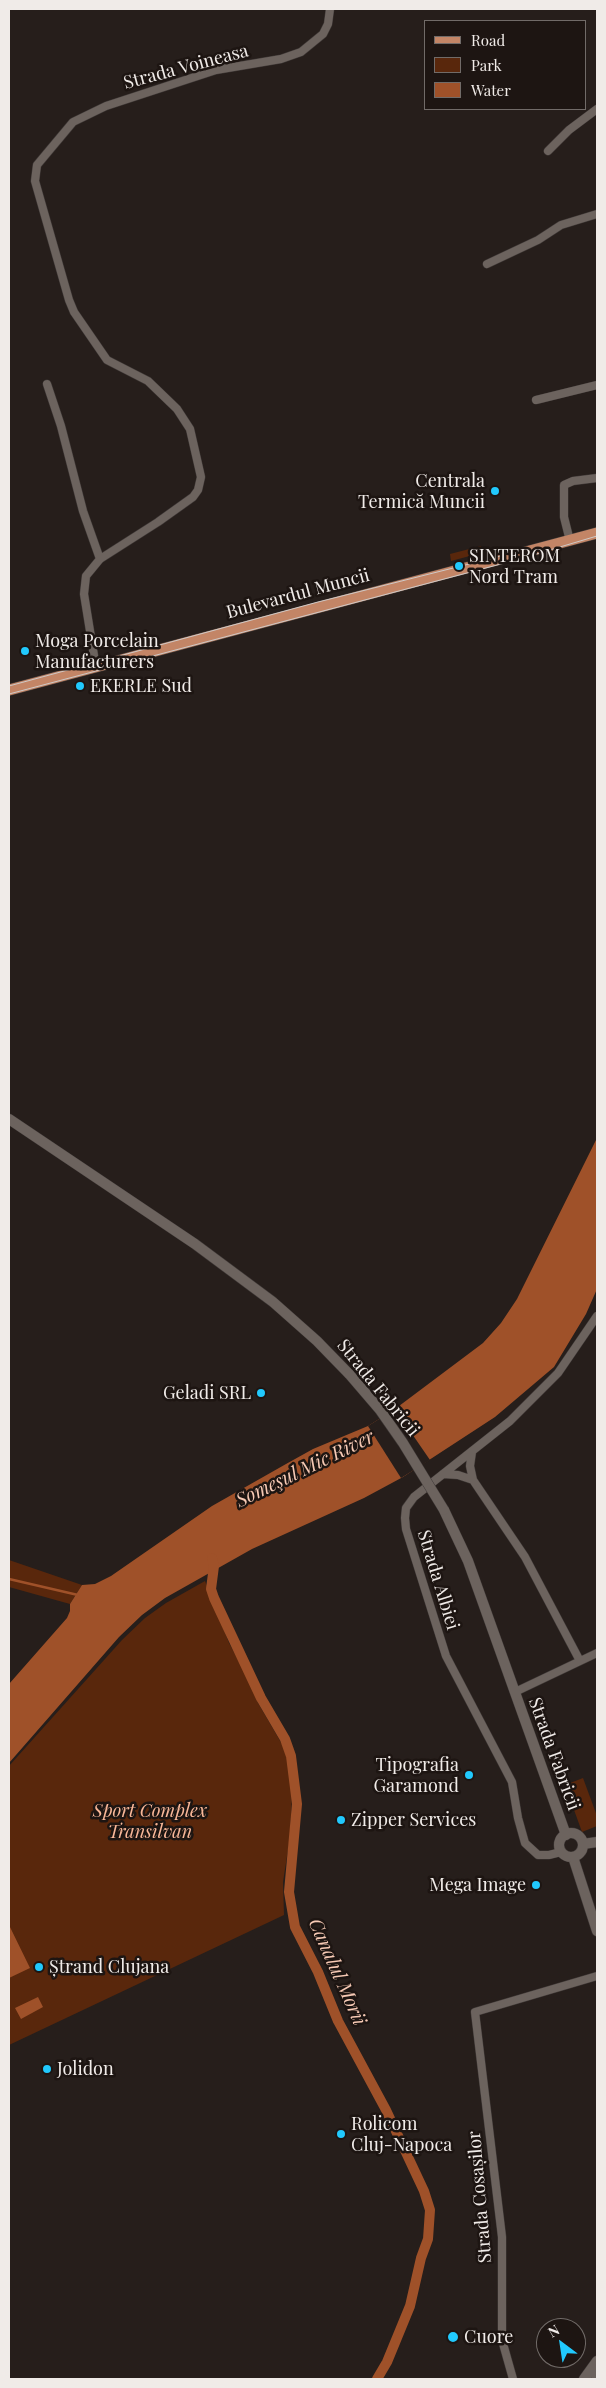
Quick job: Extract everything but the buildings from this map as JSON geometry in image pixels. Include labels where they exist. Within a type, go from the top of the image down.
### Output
[{"type":"main road","name":"Bulevardul Muncii","points":[[9,690],[96,668],[319,606],[597,534]]},
{"type":"main road","name":"Strada Fabricii","points":[[9,1119],[249,1284],[318,1341],[380,1410],[403,1443],[444,1510],[468,1561],[566,1835]]},
{"type":"main road","points":[[575,1834],[581,1838],[583,1844],[579,1854],[573,1857],[566,1856],[561,1852],[560,1842],[566,1835],[575,1834]]},
{"type":"main road","points":[[583,1844],[597,1842]]},
{"type":"main road","points":[[573,1857],[597,1931]]},
{"type":"main road","points":[[584,2379],[597,2363]]},
{"type":"main road","points":[[591,2379],[597,2363]]},
{"type":"street","name":"Strada Voineasa","points":[[100,559],[186,502],[198,490],[201,476],[190,429],[177,409],[148,381],[107,360],[74,312],[68,300],[35,181],[36,165],[73,122],[126,98],[216,70],[281,59],[301,52],[323,34],[328,24],[330,9]]},
{"type":"street","points":[[548,151],[569,130],[597,109]]},
{"type":"street","points":[[487,264],[538,240],[561,225],[597,214]]},
{"type":"street","points":[[47,384],[61,426],[83,511],[100,559],[86,576],[84,594],[96,668]]},
{"type":"street","points":[[536,400],[597,385]]},
{"type":"street","points":[[570,541],[564,517],[564,485],[573,481],[597,478]]},
{"type":"street","name":"Strada Albiei","points":[[561,1852],[538,1855],[525,1843],[519,1826],[512,1782],[446,1656],[406,1530],[405,1518],[409,1502],[510,1421],[558,1373],[597,1316]]},
{"type":"street","points":[[472,1452],[470,1466],[473,1480],[525,1556],[580,1661]]},
{"type":"street","points":[[443,1474],[458,1475],[473,1480]]},
{"type":"street","points":[[515,1692],[597,1653]]},
{"type":"street","name":"Strada Cosașilor","points":[[513,2379],[502,2340],[502,2237],[475,2012],[597,1976]]},
{"type":"street","points":[[595,2379],[597,2363]]},
{"type":"green space","points":[[481,546],[481,553],[451,561],[450,554]]},
{"type":"green space","points":[[9,1560],[82,1585],[70,1604],[9,1587]]},
{"type":"green space","name":"Sport Complex Transilvan","points":[[205,1581],[229,1643],[254,1689],[258,1703],[286,1751],[292,1793],[290,1837],[283,1882],[284,1915],[9,2045],[9,1766],[122,1640],[145,1618],[166,1603]]},
{"type":"green space","points":[[583,1778],[597,1816],[597,1826],[582,1832],[565,1785]]},
{"type":"water","name":"Someşul Mic River","points":[[597,1138],[597,1289],[586,1314],[554,1367],[495,1417],[403,1477],[364,1498],[252,1549],[165,1598],[142,1615],[119,1637],[9,1763],[9,1684],[67,1618],[70,1604],[82,1585],[95,1584],[111,1576],[212,1506],[286,1464],[313,1449],[368,1426],[395,1409],[483,1343],[501,1323],[517,1299]]},
{"type":"water","points":[[9,1925],[30,1968],[9,1978]]},
{"type":"water","points":[[38,1997],[43,2007],[21,2019],[15,2008]]},
{"type":"pier","points":[[395,1409],[430,1460],[401,1478],[368,1426]]},
{"type":"waterway","name":"Canalul Morii","points":[[212,1558],[214,1566],[211,1589],[214,1598],[261,1698],[285,1739],[291,1756],[297,1804],[289,1892],[295,1927],[318,1972],[338,2021],[386,2110],[424,2191],[430,2210],[428,2239],[421,2258],[410,2306],[387,2362],[377,2379]]},
{"type":"waterway","points":[[9,1579],[78,1595]]},
{"type":"tram line","points":[[9,694],[516,560],[597,536]]},
{"type":"tram line","points":[[9,686],[318,602],[501,556]]},
{"type":"place","name":"Centrala Termică Muncii","points":[[495,491]]},
{"type":"place","name":"SINTEROM Nord Tram","points":[[459,566]]},
{"type":"place","name":"Moga Porcelain Manufacturers","points":[[25,651]]},
{"type":"place","name":"EKERLE Sud","points":[[80,686]]},
{"type":"place","name":"Geladi SRL","points":[[261,1393]]},
{"type":"place","name":"Tipografia Garamond","points":[[469,1775]]},
{"type":"place","name":"Zipper Services","points":[[341,1820]]},
{"type":"place","name":"Mega Image","points":[[536,1885]]},
{"type":"place","name":"Ștrand Clujana","points":[[39,1967]]},
{"type":"place","name":"Jolidon","points":[[47,2069]]},
{"type":"place","name":"Rolicom Cluj-Napoca","points":[[341,2134]]},
{"type":"place","name":"Cuore","points":[[453,2337]]}]
